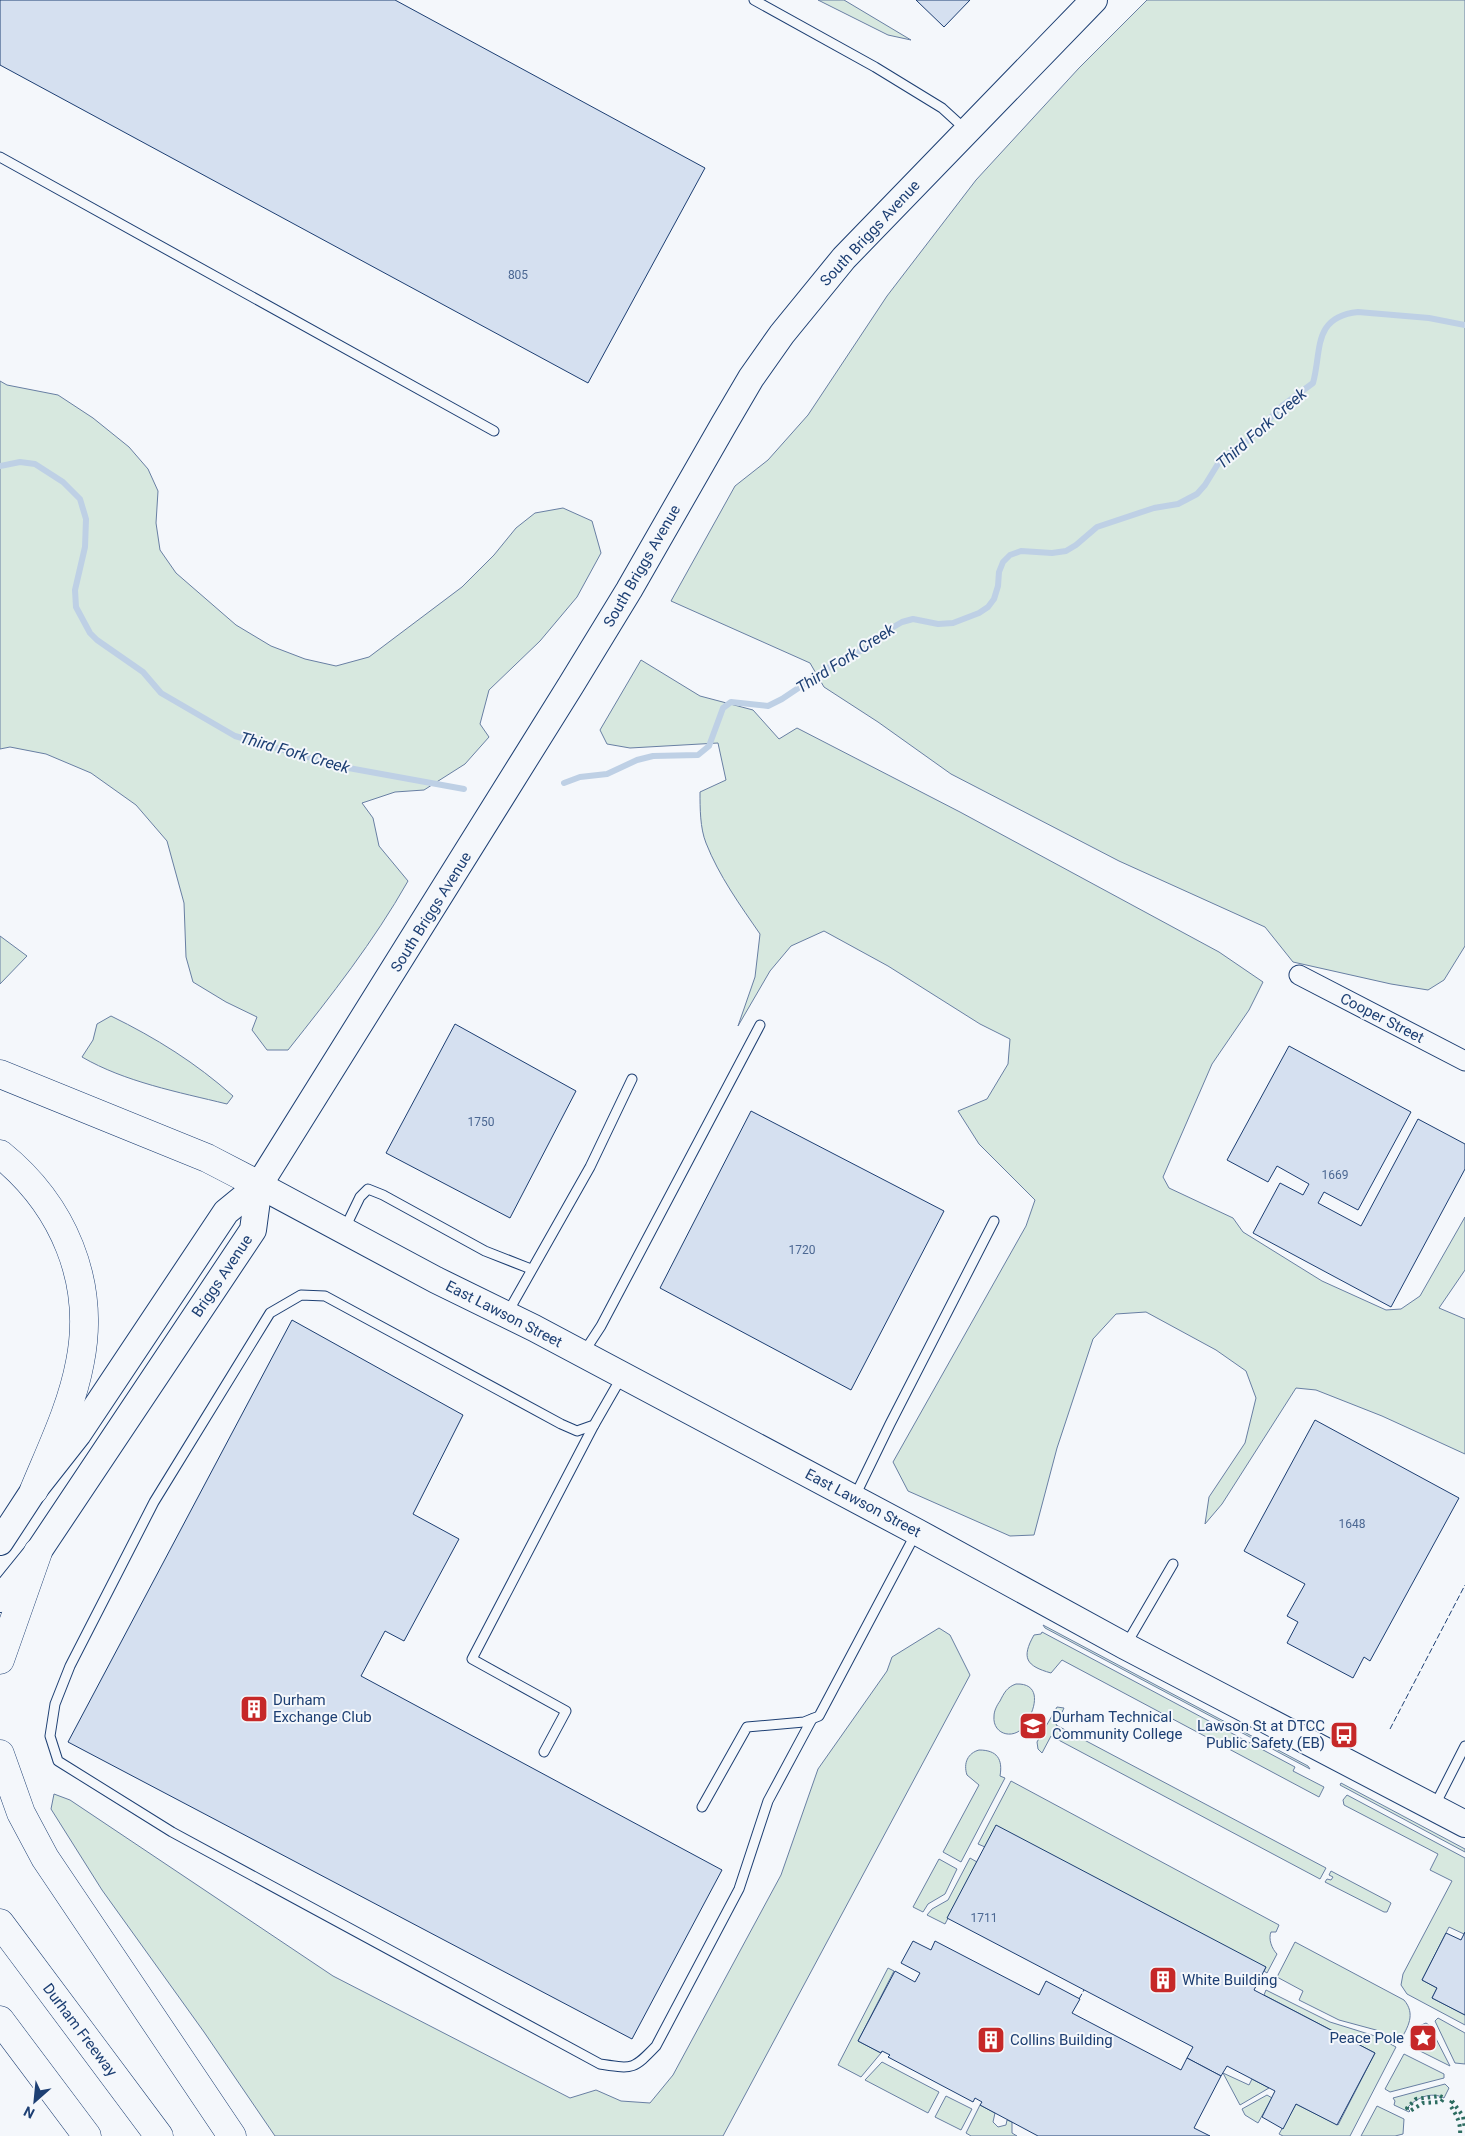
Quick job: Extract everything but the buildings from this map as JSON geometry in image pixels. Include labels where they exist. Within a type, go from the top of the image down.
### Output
[{"type":"highway","points":[[0,1074],[206,1158],[258,1185]]},
{"type":"highway","points":[[0,1154],[33,1184],[51,1209],[70,1244],[82,1289],[84,1337],[80,1363],[66,1407],[34,1490]]},
{"type":"highway","points":[[0,1660],[38,1552]]},
{"type":"highway","points":[[0,1754],[21,1813],[45,1858],[232,2136]]},
{"type":"highway","name":"Durham Freeway","points":[[0,1923],[159,2136]]},
{"type":"highway","points":[[0,2020],[87,2136]]},
{"type":"street","name":"South Briggs Avenue","points":[[258,1185],[571,685],[751,378],[782,334],[844,258],[1094,0]]},
{"type":"street","name":"Cooper Street","points":[[1298,974],[1465,1061]]},
{"type":"street","name":"East Lawson Street","points":[[258,1185],[623,1375],[917,1532],[1125,1646],[1465,1824]]},
{"type":"street","points":[[0,1542],[34,1490],[78,1434],[226,1212],[258,1185]]},
{"type":"street","name":"Briggs Avenue","points":[[0,1599],[38,1552],[253,1230],[258,1185]]},
{"type":"lane","points":[[754,0],[875,67],[942,108],[967,131]]},
{"type":"lane","points":[[0,157],[494,431]]},
{"type":"lane","points":[[583,1354],[601,1326],[760,1025]]},
{"type":"lane","points":[[507,1315],[590,1166],[632,1079]]},
{"type":"lane","points":[[344,1230],[360,1197],[368,1189],[485,1251],[531,1270]]},
{"type":"lane","points":[[854,1498],[994,1221]]},
{"type":"lane","points":[[594,1425],[577,1431],[561,1424],[325,1296],[301,1295],[285,1302],[270,1313],[154,1502],[70,1666],[55,1704],[50,1736],[54,1754],[58,1761],[172,1832],[600,2064],[628,2068],[640,2063],[656,2046],[740,1889],[768,1801],[812,1719]]},
{"type":"lane","points":[[544,1752],[566,1711],[472,1659],[594,1425],[623,1375]]},
{"type":"lane","points":[[702,1807],[747,1727],[804,1722],[818,1716],[917,1532]]},
{"type":"lane","points":[[1125,1646],[1173,1564]]},
{"type":"lane","points":[[1434,1808],[1465,1746]]},
{"type":"shaded area","points":[[818,0],[844,0],[911,40],[888,35]]},
{"type":"shaded area","points":[[1147,0],[1465,0],[1465,946],[1444,980],[1428,990],[1391,984],[1293,962],[1265,927],[1119,861],[951,774],[878,722],[824,687],[810,663],[671,601],[735,486],[768,460],[808,415],[887,296],[976,180],[1079,68]]},
{"type":"shaded area","points":[[0,381],[7,385],[58,395],[93,418],[129,447],[148,469],[158,491],[156,523],[160,550],[176,573],[236,625],[271,646],[305,659],[336,666],[369,657],[462,587],[494,555],[516,528],[535,513],[563,508],[592,521],[601,553],[577,597],[540,641],[489,690],[480,724],[489,737],[465,764],[424,790],[395,792],[362,803],[373,818],[379,846],[408,881],[366,947],[288,1050],[267,1050],[252,1030],[257,1017],[226,1002],[193,982],[186,957],[184,903],[167,841],[136,805],[91,773],[46,754],[10,747],[0,749]]},
{"type":"shaded area","points":[[641,660],[700,696],[753,710],[779,739],[797,728],[960,812],[1219,952],[1263,982],[1249,1010],[1212,1064],[1163,1177],[1169,1188],[1233,1218],[1243,1232],[1322,1281],[1386,1310],[1401,1309],[1420,1296],[1465,1217],[1465,1270],[1439,1308],[1465,1319],[1465,1454],[1382,1416],[1316,1390],[1296,1388],[1222,1504],[1205,1524],[1209,1497],[1245,1443],[1256,1398],[1246,1371],[1216,1350],[1146,1312],[1116,1314],[1093,1339],[1057,1448],[1034,1535],[1010,1536],[908,1491],[893,1462],[1026,1226],[1035,1200],[979,1144],[958,1111],[987,1099],[1008,1064],[1010,1039],[980,1024],[888,966],[824,931],[791,946],[770,971],[738,1026],[755,977],[760,934],[724,879],[711,855],[703,831],[700,792],[726,780],[718,743],[630,748],[607,744],[600,730]]},
{"type":"shaded area","points":[[0,936],[27,956],[0,984]]},
{"type":"shaded area","points":[[111,1016],[175,1052],[233,1096],[227,1104],[171,1090],[134,1080],[82,1057],[93,1040],[97,1024]]},
{"type":"shaded area","points":[[1043,1625],[1308,1766],[1310,1769],[1045,1628]]},
{"type":"shaded area","points":[[939,1628],[950,1635],[970,1675],[723,2136],[275,2136],[204,2032],[102,1890],[51,1809],[54,1794],[70,1800],[333,1976],[570,2098],[596,2090],[621,2101],[650,2103],[673,2075],[781,1875],[818,1769],[887,1671],[892,1657]]},
{"type":"shaded area","points":[[1042,1632],[1295,1767],[1293,1771],[1324,1787],[1319,1797],[1062,1660],[1051,1673],[1036,1667],[1028,1660],[1027,1655],[1034,1635],[1041,1634]]},
{"type":"shaded area","points":[[1016,1684],[1029,1687],[1032,1690],[1034,1706],[1029,1718],[1025,1715],[1022,1720],[1026,1723],[1022,1729],[1006,1734],[997,1728],[994,1723],[994,1716],[997,1706],[1006,1691]]},
{"type":"shaded area","points":[[1057,1707],[1064,1708],[1056,1725],[1326,1868],[1320,1879],[1051,1736],[1042,1753],[1038,1749],[1037,1742]]},
{"type":"shaded area","points":[[985,1750],[997,1757],[1001,1765],[1000,1776],[1005,1778],[961,1862],[943,1852],[979,1785],[967,1775],[966,1763],[972,1753]]},
{"type":"shaded area","points":[[1011,1781],[1279,1925],[1276,1932],[1271,1932],[1270,1935],[1271,1944],[1277,1954],[1267,1973],[1264,1971],[1266,1967],[978,1844]]},
{"type":"shaded area","points":[[1341,1783],[1465,1849],[1465,1852],[1340,1785]]},
{"type":"shaded area","points":[[1347,1795],[1465,1858],[1465,1932],[1464,1934],[1449,1927],[1422,1980],[1437,1988],[1432,1998],[1465,2015],[1465,2025],[1407,1994],[1401,1985],[1403,1974],[1452,1881],[1430,1870],[1438,1854],[1344,1805],[1343,1800]]},
{"type":"shaded area","points":[[970,1858],[977,1862],[945,1924],[927,1915],[932,1909],[948,1900]]},
{"type":"shaded area","points":[[939,1859],[957,1869],[945,1894],[928,1904],[923,1912],[913,1907]]},
{"type":"shaded area","points":[[1331,1871],[1391,1903],[1387,1912],[1325,1882],[1333,1877],[1329,1875]]},
{"type":"shaded area","points":[[1295,1942],[1404,2000],[1410,2010],[1410,2020],[1400,2041],[1376,2030],[1339,2020],[1299,2000],[1303,1991],[1277,1977]]},
{"type":"shaded area","points":[[888,1968],[894,1971],[858,2041],[881,2053],[861,2077],[838,2065]]},
{"type":"shaded area","points":[[1266,1990],[1330,2022],[1375,2036],[1396,2047],[1350,2136],[1283,2136],[1279,2134],[1296,2104],[1338,2125],[1375,2053],[1264,1995]]},
{"type":"shaded area","points":[[1438,2018],[1465,2033],[1465,2064],[1455,2063],[1435,2021]]},
{"type":"shaded area","points":[[1426,2023],[1429,2025],[1450,2066],[1410,2046],[1419,2026]]},
{"type":"shaded area","points":[[1404,2054],[1444,2074],[1444,2078],[1390,2092],[1385,2089]]},
{"type":"shaded area","points":[[882,2062],[939,2092],[928,2113],[865,2080]]},
{"type":"shaded area","points":[[1223,2073],[1249,2085],[1252,2079],[1269,2088],[1240,2105]]},
{"type":"shaded area","points":[[1445,2084],[1449,2088],[1444,2098],[1434,2095],[1424,2097],[1415,2101],[1407,2108],[1409,2112],[1394,2105],[1395,2101],[1393,2098]]},
{"type":"shaded area","points":[[1267,2095],[1272,2098],[1258,2123],[1245,2115],[1242,2109]]},
{"type":"shaded area","points":[[946,2096],[972,2109],[961,2130],[935,2117]]},
{"type":"shaded area","points":[[980,2105],[995,2113],[993,2122],[998,2127],[1006,2125],[1007,2120],[1012,2122],[1012,2133],[1017,2136],[971,2136],[966,2133]]},
{"type":"shaded area","points":[[1377,2106],[1404,2119],[1403,2134],[1395,2136],[1361,2136]]},
{"type":"waterway","name":"Third Fork Creek","points":[[564,783],[580,777],[607,774],[637,760],[653,756],[698,755],[709,746],[723,708],[731,702],[768,706],[782,699],[840,660],[869,647],[890,629],[902,622],[913,619],[938,624],[953,623],[979,613],[988,607],[994,599],[998,586],[999,572],[1003,562],[1010,555],[1021,551],[1052,553],[1066,551],[1097,527],[1154,508],[1178,504],[1197,494],[1205,485],[1221,459],[1250,439],[1282,406],[1313,383],[1322,337],[1326,328],[1343,315],[1358,312],[1429,318],[1465,325]]},
{"type":"waterway","name":"Third Fork Creek","points":[[0,466],[20,462],[35,464],[63,482],[80,499],[86,519],[85,547],[75,590],[76,607],[90,633],[143,672],[161,693],[235,736],[343,767],[464,789]]},
{"type":"hedge","points":[[1440,2096],[1444,2098],[1441,2102],[1423,2103],[1410,2111],[1407,2108],[1416,2099],[1440,2096]]},
{"type":"hedge","points":[[1452,2101],[1450,2105],[1458,2120],[1460,2136]]},
{"type":"hedge","points":[[1452,2101],[1463,2116],[1465,2129]]},
{"type":"fence","points":[[1390,1729],[1465,1585]]},
{"type":"fence","points":[[1079,1999],[1084,1990]]},
{"type":"place","name":"Durham Exchange Club","points":[[254,1709]]},
{"type":"place","name":"Durham Technical Community College","points":[[1033,1726]]},
{"type":"place","name":"Lawson St at DTCC Public Safety (EB)","points":[[1344,1735]]},
{"type":"place","name":"White Building","points":[[1163,1980]]},
{"type":"place","name":"Peace Pole","points":[[1423,2038]]},
{"type":"place","name":"Collins Building","points":[[991,2040]]}]
